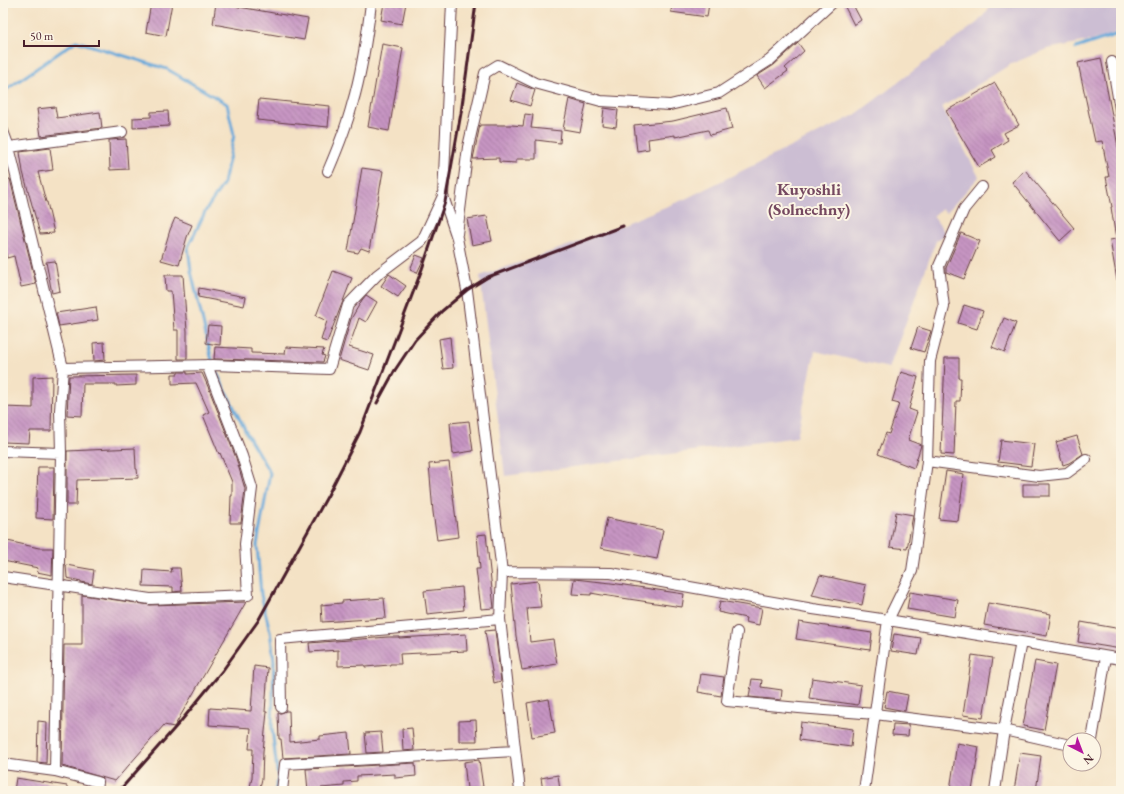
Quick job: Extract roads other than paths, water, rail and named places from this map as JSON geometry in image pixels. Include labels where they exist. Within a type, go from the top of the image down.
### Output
[{"type":"street","points":[[328,172],[352,106],[362,65],[371,3]]},
{"type":"street","points":[[452,3],[443,196],[456,238],[467,290],[502,572],[500,619],[520,791]]},
{"type":"street","points":[[456,238],[468,146],[485,73],[498,65],[534,83],[601,101],[670,106],[719,93],[770,60],[832,3]]},
{"type":"street","points":[[1112,62],[1121,115]]},
{"type":"street","points":[[3,131],[9,147],[63,368],[60,410],[61,453],[55,771]]},
{"type":"street","points":[[9,147],[122,132]]},
{"type":"street","points":[[864,791],[888,620],[912,570],[915,551],[927,462],[930,361],[944,307],[939,266],[964,209],[982,187]]},
{"type":"street","points":[[63,368],[206,365],[329,369],[348,305],[377,274],[422,242],[443,196]]},
{"type":"street","points":[[3,577],[150,599],[248,595],[245,544],[252,488],[242,456],[206,365]]},
{"type":"street","points":[[3,451],[61,453]]},
{"type":"street","points":[[927,462],[1039,476],[1067,473],[1086,459]]},
{"type":"street","points":[[502,572],[612,574],[813,609],[1121,659]]},
{"type":"street","points":[[281,706],[280,639],[500,619]]},
{"type":"street","points":[[737,632],[727,701],[875,714],[1004,730],[1062,744]]},
{"type":"street","points":[[996,791],[1004,730],[1021,642]]},
{"type":"street","points":[[1093,732],[1106,657]]},
{"type":"street","points":[[282,791],[285,764],[516,751]]},
{"type":"street","points":[[3,764],[55,771],[98,782],[97,791]]},
{"type":"waterway","points":[[1076,48],[1121,33]]},
{"type":"waterway","points":[[3,85],[7,89],[76,41],[167,69],[227,104],[234,135],[224,183],[206,210],[188,247],[191,271],[213,365],[247,434],[270,473],[257,545],[261,595],[270,631],[274,661],[272,728],[278,779],[275,791]]},
{"type":"railway","points":[[119,791],[181,721],[223,670],[258,621],[328,495],[360,432],[422,269],[445,202],[461,113],[476,3]]},
{"type":"railway","points":[[377,403],[395,370],[415,340],[442,311],[467,290],[488,277],[623,226]]},
{"type":"district","name":"Kuyoshli (Solnechny)","points":[[809,199]]}]
